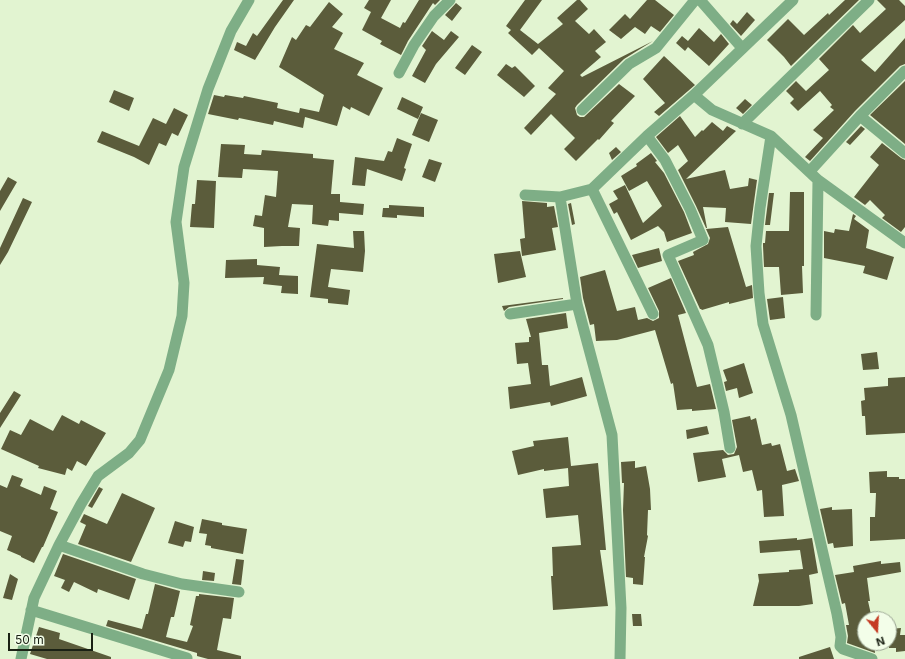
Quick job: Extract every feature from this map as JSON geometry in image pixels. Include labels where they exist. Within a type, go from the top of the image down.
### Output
[{"type":"street","points":[[21,659],[27,637],[34,598],[59,545],[98,476],[129,453],[140,440],[169,370],[182,316],[184,283],[176,222],[184,166],[208,89],[231,31],[250,0]]},
{"type":"street","points":[[399,73],[414,45],[434,16],[450,0]]},
{"type":"street","points":[[582,110],[629,64],[656,48],[694,0]]},
{"type":"street","points":[[700,0],[742,48]]},
{"type":"street","points":[[525,195],[560,197],[592,189],[647,136],[694,95],[793,0]]},
{"type":"street","points":[[742,124],[869,0]]},
{"type":"street","points":[[810,171],[860,116],[905,72]]},
{"type":"street","points":[[694,95],[712,110],[771,136],[818,180],[905,243]]},
{"type":"street","points":[[860,116],[905,153]]},
{"type":"street","points":[[647,136],[664,160],[690,209],[703,240],[668,255],[708,345],[724,412],[730,448]]},
{"type":"street","points":[[771,136],[756,246],[759,293],[764,324],[793,423],[837,614],[841,637],[840,646],[872,659]]},
{"type":"street","points":[[816,315],[818,180]]},
{"type":"street","points":[[592,189],[653,314]]},
{"type":"street","points":[[560,197],[578,304],[612,435],[621,608],[620,659]]},
{"type":"street","points":[[510,314],[578,304]]},
{"type":"street","points":[[59,545],[143,574],[182,584],[240,592]]},
{"type":"street","points":[[31,610],[187,658]]},
{"type":"building","points":[[283,0],[294,0],[275,27],[255,60],[234,50],[237,42],[246,46],[253,33],[257,36]]},
{"type":"building","points":[[369,0],[391,0],[381,18],[400,28],[403,22],[405,23],[419,0],[440,0],[435,5],[433,3],[408,41],[401,55],[380,44],[382,41],[362,30],[371,12],[364,8]]},
{"type":"building","points":[[525,0],[542,0],[520,30],[538,44],[563,24],[557,18],[577,0],[580,0],[588,9],[575,21],[589,34],[594,29],[606,42],[595,51],[601,57],[580,75],[582,77],[653,41],[624,59],[575,108],[577,115],[584,117],[619,84],[635,96],[611,121],[614,123],[599,140],[598,139],[576,161],[564,149],[575,138],[551,114],[531,135],[524,128],[556,94],[548,88],[564,71],[539,48],[532,55],[508,33],[511,30],[506,26]]},
{"type":"building","points":[[647,0],[655,0],[674,15],[660,32],[651,26],[645,34],[635,27],[621,39],[609,30],[625,14],[630,19]]},
{"type":"building","points":[[845,0],[859,0],[791,66],[767,40],[788,19],[804,35]]},
{"type":"building","points":[[877,0],[899,0],[905,6],[905,20],[861,60],[875,72],[905,38],[905,64],[900,66],[855,111],[810,161],[805,157],[823,138],[813,130],[834,110],[830,107],[832,105],[820,91],[798,111],[790,103],[794,99],[786,91],[796,81],[806,91],[829,70],[819,59],[853,25],[860,33],[886,9]]},
{"type":"building","points":[[329,2],[343,14],[332,27],[343,33],[334,49],[364,63],[357,75],[383,88],[369,116],[351,107],[350,110],[343,106],[337,126],[305,117],[303,128],[274,121],[273,125],[239,118],[238,120],[208,114],[214,95],[243,98],[244,96],[278,103],[277,108],[299,113],[300,108],[319,112],[324,95],[279,67],[292,37],[296,40],[306,25],[310,27]]},
{"type":"building","points":[[456,3],[462,8],[452,21],[445,15]]},
{"type":"building","points":[[747,12],[755,20],[741,36],[730,24],[733,20],[737,24]]},
{"type":"building","points":[[699,28],[714,42],[721,34],[729,44],[709,66],[688,47],[685,51],[676,43],[682,36],[688,41]]},
{"type":"building","points":[[432,31],[444,40],[451,31],[459,37],[436,64],[425,83],[412,76],[426,50],[422,46]]},
{"type":"building","points":[[472,45],[482,52],[465,75],[455,68]]},
{"type":"building","points":[[664,56],[695,85],[659,116],[654,112],[665,103],[643,79]]},
{"type":"building","points":[[506,64],[512,68],[515,66],[535,86],[524,97],[497,75]]},
{"type":"building","points":[[905,81],[905,144],[870,115]]},
{"type":"building","points":[[114,90],[134,98],[129,111],[109,102]]},
{"type":"building","points":[[402,97],[423,107],[418,119],[397,109]]},
{"type":"building","points":[[745,99],[752,105],[743,114],[736,108]]},
{"type":"building","points":[[174,108],[188,115],[178,136],[172,133],[166,146],[159,143],[149,165],[134,157],[97,142],[102,131],[139,146],[153,118],[166,124]]},
{"type":"building","points":[[421,113],[438,120],[429,142],[412,135]]},
{"type":"building","points":[[680,116],[695,137],[712,122],[723,131],[727,126],[736,131],[686,179],[725,170],[730,189],[748,186],[749,178],[757,180],[751,224],[725,222],[726,208],[703,207],[706,228],[678,170],[688,161],[678,145],[668,153],[656,137]]},
{"type":"building","points":[[861,126],[865,129],[850,145],[846,142]]},
{"type":"building","points":[[397,138],[412,144],[404,168],[406,169],[402,181],[367,169],[365,186],[352,185],[355,157],[384,161],[388,151],[392,152]]},
{"type":"building","points":[[882,143],[905,160],[905,227],[901,232],[882,218],[885,215],[870,200],[865,205],[854,197],[879,165],[870,157]]},
{"type":"building","points":[[221,144],[245,145],[244,154],[261,155],[262,150],[313,154],[313,158],[334,160],[331,194],[340,194],[340,202],[364,204],[363,215],[339,213],[339,221],[329,220],[328,226],[312,224],[313,205],[292,204],[288,227],[300,228],[299,246],[264,247],[264,228],[253,226],[255,215],[262,216],[265,195],[276,197],[278,171],[243,169],[242,178],[218,177]]},
{"type":"building","points":[[616,147],[621,152],[612,160],[609,153]]},
{"type":"building","points":[[651,153],[657,161],[655,162],[664,173],[684,212],[692,233],[667,242],[664,232],[658,226],[631,240],[617,212],[614,214],[609,204],[618,199],[613,191],[625,185],[643,223],[662,206],[647,181],[629,191],[621,176],[637,166],[636,164]]},
{"type":"building","points":[[429,159],[442,163],[435,182],[422,177]]},
{"type":"building","points":[[8,177],[17,182],[0,211],[0,191]]},
{"type":"building","points":[[197,180],[216,181],[214,228],[190,227],[192,204],[195,204]]},
{"type":"building","points":[[790,192],[804,192],[804,266],[802,266],[803,293],[781,295],[779,267],[764,267],[763,243],[765,243],[766,231],[789,231]]},
{"type":"building","points":[[769,193],[774,193],[770,225],[765,225]]},
{"type":"building","points":[[23,198],[32,202],[8,252],[0,265],[0,248]]},
{"type":"building","points":[[522,201],[547,203],[547,207],[554,206],[558,227],[552,228],[556,250],[522,256],[520,239],[525,238]]},
{"type":"building","points":[[571,203],[575,224],[572,225],[568,204]]},
{"type":"building","points":[[389,205],[424,207],[424,217],[397,215],[397,218],[382,217],[383,208],[389,208]]},
{"type":"building","points":[[853,214],[856,216],[854,219],[869,230],[866,248],[894,257],[887,280],[863,273],[865,266],[824,258],[824,231],[834,233],[835,229],[849,231]]},
{"type":"building","points":[[728,227],[746,287],[752,285],[753,298],[729,304],[729,302],[702,310],[700,309],[678,261],[694,255],[693,252],[708,244],[710,238],[706,229]]},
{"type":"building","points":[[353,231],[364,231],[365,251],[363,272],[331,269],[328,287],[350,290],[348,305],[328,303],[328,299],[310,297],[317,244],[354,248]]},
{"type":"building","points":[[659,248],[662,261],[638,268],[632,255]]},
{"type":"building","points":[[520,251],[526,277],[498,283],[494,254]]},
{"type":"building","points":[[257,259],[257,265],[280,267],[279,275],[298,276],[298,294],[281,293],[282,286],[263,284],[264,277],[225,278],[226,260]]},
{"type":"building","points":[[605,270],[617,311],[635,307],[638,320],[647,318],[653,321],[659,318],[659,311],[648,288],[671,278],[686,313],[678,315],[697,387],[710,384],[716,409],[692,411],[692,409],[677,410],[673,383],[671,384],[655,330],[617,340],[596,341],[594,324],[590,325],[583,298],[580,277]]},
{"type":"building","points":[[783,297],[785,318],[770,320],[767,299]]},
{"type":"building","points":[[563,298],[509,307],[504,311],[502,306]]},
{"type":"building","points":[[566,313],[568,328],[539,333],[542,365],[548,365],[550,386],[582,377],[587,396],[551,406],[550,402],[510,409],[508,387],[531,384],[528,363],[517,364],[515,343],[529,342],[529,337],[531,337],[526,319]]},
{"type":"building","points":[[877,352],[879,369],[863,370],[861,354]]},
{"type":"building","points":[[744,363],[753,393],[739,398],[737,388],[726,391],[724,382],[727,381],[723,370]]},
{"type":"building","points":[[905,377],[905,433],[866,435],[865,416],[862,416],[861,401],[865,400],[864,388],[888,386],[888,378]]},
{"type":"building","points":[[14,391],[21,395],[0,428],[0,413]]},
{"type":"building","points":[[62,415],[79,424],[81,420],[106,433],[86,466],[77,461],[72,471],[67,468],[65,475],[38,468],[39,466],[1,449],[10,430],[21,435],[30,419],[53,431]]},
{"type":"building","points":[[750,416],[751,420],[756,418],[762,445],[771,443],[772,446],[780,444],[787,471],[795,469],[799,481],[782,485],[784,516],[764,517],[762,490],[757,491],[752,470],[743,472],[739,455],[722,459],[726,477],[698,482],[693,453],[723,450],[728,455],[734,454],[737,447],[732,420]]},
{"type":"building","points":[[707,426],[709,434],[687,439],[686,430]]},
{"type":"building","points":[[568,437],[571,466],[598,463],[606,550],[600,550],[608,606],[553,610],[551,576],[553,576],[552,547],[581,545],[578,515],[546,518],[543,489],[569,486],[568,468],[544,471],[544,469],[518,475],[512,451],[534,446],[533,441]]},
{"type":"building","points":[[635,461],[635,468],[646,466],[650,489],[651,510],[648,510],[648,536],[644,557],[643,585],[633,584],[633,578],[626,577],[623,510],[624,483],[622,483],[621,462]]},
{"type":"building","points":[[887,471],[887,477],[899,477],[899,479],[905,479],[905,539],[870,541],[870,517],[875,517],[876,493],[870,493],[869,472]]},
{"type":"building","points":[[12,475],[23,479],[20,486],[41,495],[44,486],[57,491],[50,509],[58,512],[43,547],[34,563],[7,550],[12,536],[0,531],[0,485],[7,488]]},
{"type":"building","points":[[99,487],[103,489],[92,508],[88,506]]},
{"type":"building","points":[[122,493],[155,508],[131,562],[78,544],[86,525],[80,522],[84,514],[107,524]]},
{"type":"building","points":[[832,507],[832,510],[852,509],[853,546],[834,548],[833,543],[828,544],[820,509]]},
{"type":"building","points":[[202,519],[222,523],[222,525],[247,529],[243,554],[211,548],[211,546],[205,545],[207,534],[199,533]]},
{"type":"building","points":[[175,521],[194,527],[191,542],[185,541],[183,547],[168,543]]},
{"type":"building","points":[[797,538],[797,540],[812,538],[818,573],[809,575],[813,604],[799,606],[753,606],[759,581],[758,574],[789,572],[789,570],[803,569],[800,550],[760,553],[759,541]]},
{"type":"building","points":[[63,554],[136,579],[129,600],[98,589],[97,593],[74,582],[69,592],[61,588],[65,580],[54,576]]},
{"type":"building","points":[[236,559],[244,560],[241,585],[232,584]]},
{"type":"building","points":[[881,561],[881,564],[900,562],[901,572],[867,578],[870,601],[868,601],[870,611],[857,611],[857,647],[847,643],[848,636],[846,625],[849,625],[845,603],[842,604],[835,575],[854,572],[853,566]]},
{"type":"building","points":[[203,571],[215,573],[214,581],[202,580]]},
{"type":"building","points":[[10,574],[18,579],[12,600],[3,598]]},
{"type":"building","points":[[155,584],[180,591],[174,617],[171,617],[166,637],[187,642],[193,626],[190,625],[196,596],[199,596],[199,594],[234,598],[231,619],[223,618],[217,650],[241,656],[241,659],[208,659],[197,656],[197,653],[106,626],[108,620],[142,629],[146,614],[148,614]]},
{"type":"building","points":[[632,614],[641,614],[642,626],[633,626]]},
{"type":"building","points":[[39,627],[60,633],[59,639],[111,657],[111,659],[47,659],[30,654]]},
{"type":"building","points":[[897,628],[901,628],[900,635],[905,635],[905,651],[896,652]]},
{"type":"building","points":[[830,647],[834,659],[799,659],[799,657]]}]
